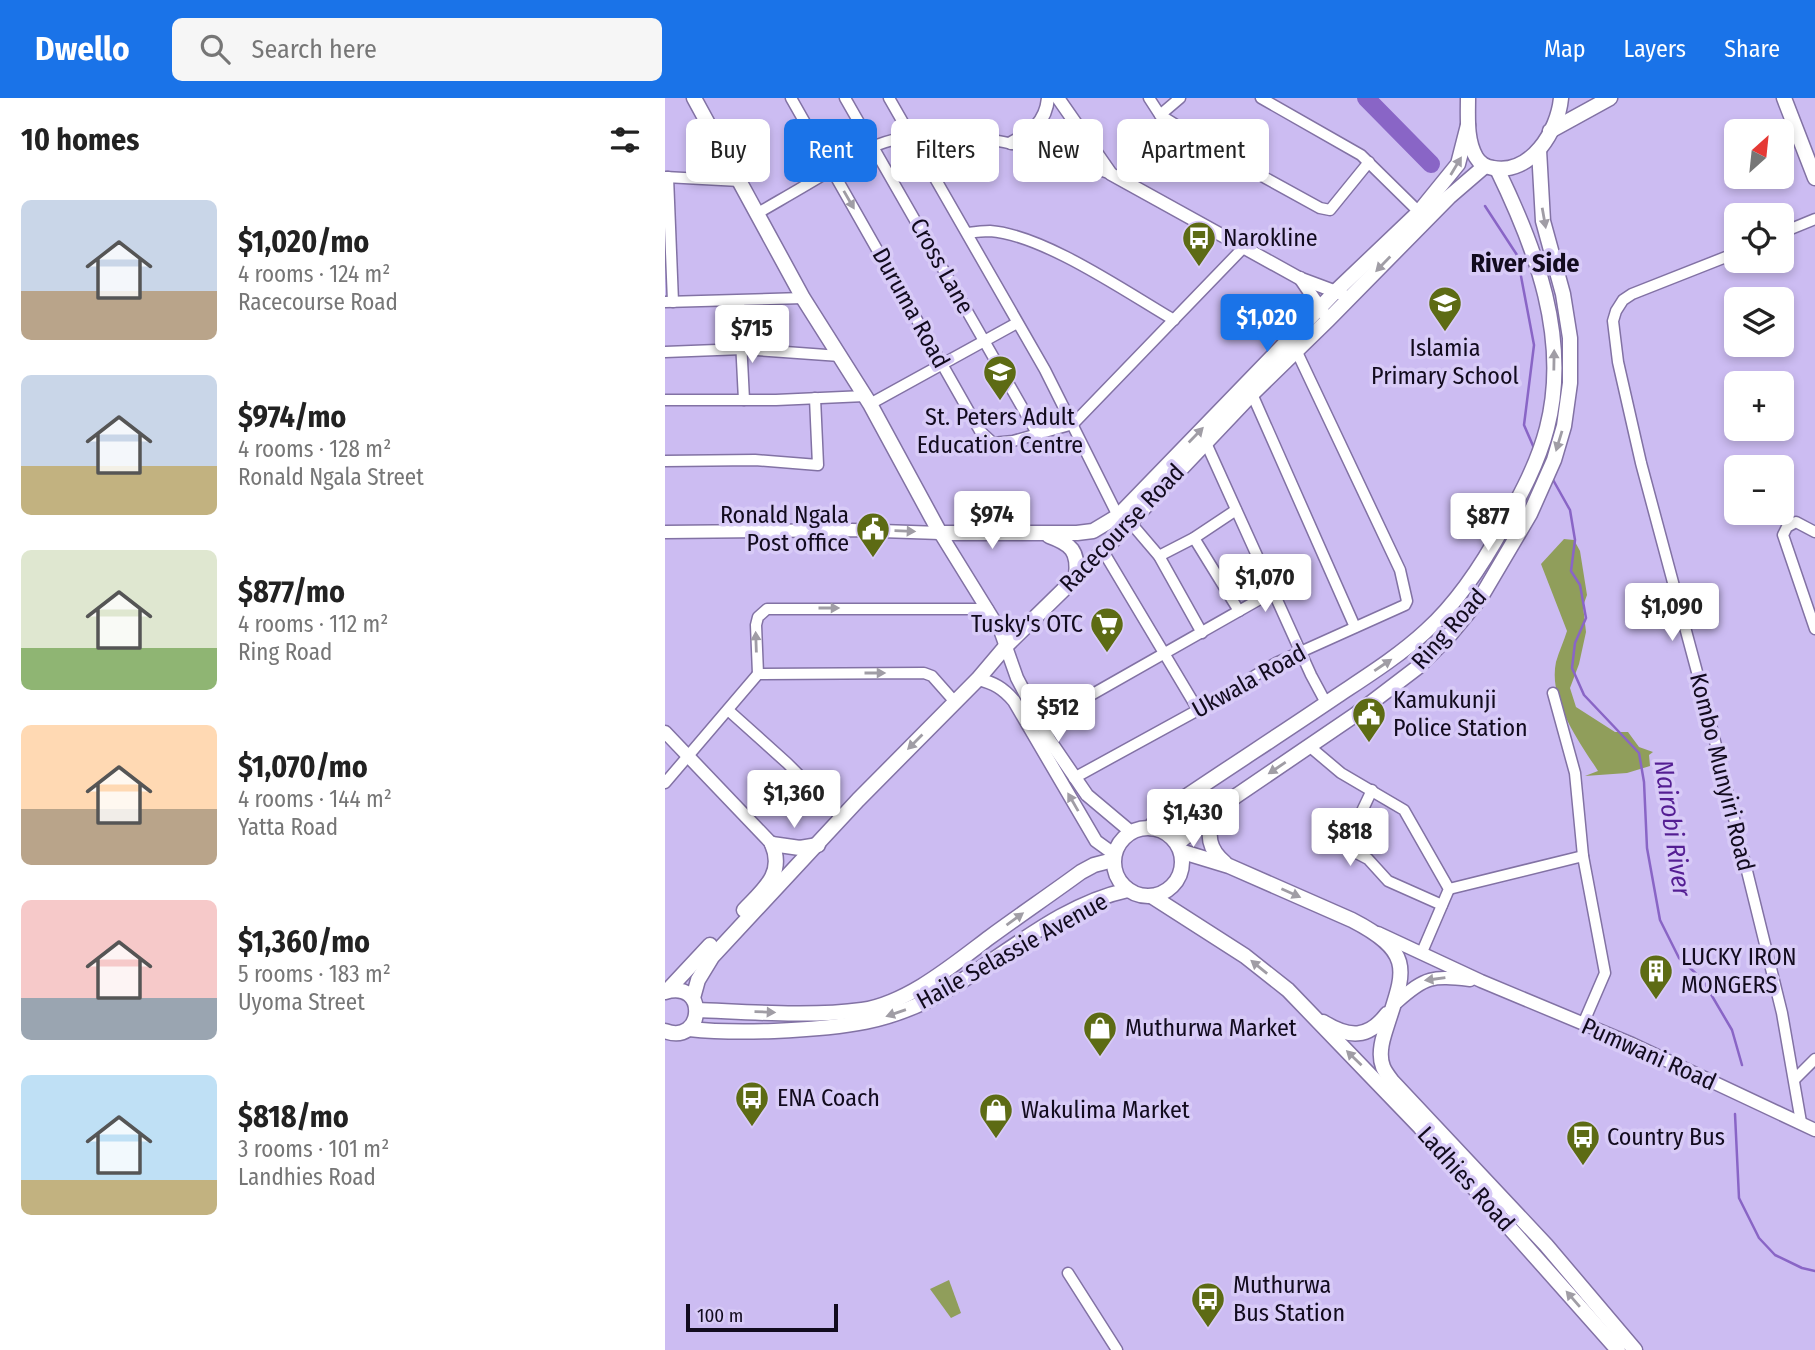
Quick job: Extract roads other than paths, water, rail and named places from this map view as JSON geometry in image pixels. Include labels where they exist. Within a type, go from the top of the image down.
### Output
[{"type":"main road","points":[[694,98],[706,119]]},
{"type":"main road","points":[[1468,98],[1468,125]]},
{"type":"main road","points":[[1491,168],[1509,169],[1525,163],[1539,150],[1557,116],[1561,98]]},
{"type":"main road","points":[[1549,131],[1610,98]]},
{"type":"main road","points":[[1784,98],[1815,178]]},
{"type":"main road","name":"Ring Road","points":[[1150,828],[1169,808],[1402,652],[1428,629],[1462,593],[1488,554],[1538,456],[1550,413],[1555,346],[1548,303],[1519,216],[1491,168],[1477,159],[1468,125]]},
{"type":"main road","name":"Racecourse Road","points":[[1045,534],[1093,531],[1124,519],[1206,443],[1296,350],[1324,314],[1335,292],[1419,212],[1458,164],[1468,125]]},
{"type":"main road","name":"Ring Road","points":[[1180,848],[1236,796],[1383,696],[1418,667],[1448,637],[1481,597],[1530,514],[1564,426],[1570,383],[1570,338],[1563,294],[1543,221],[1539,150]]},
{"type":"main road","name":"Racecourse Road","points":[[695,1004],[698,980],[712,957],[842,818],[978,679],[1006,646],[1103,551],[1124,519],[1324,314],[1350,298],[1449,197],[1491,168]]},
{"type":"main road","points":[[741,182],[803,298],[867,400],[940,533],[1045,534],[1070,547],[1077,563],[1076,576]]},
{"type":"main road","points":[[1213,815],[1210,844],[1213,851],[1229,866]]},
{"type":"main road","points":[[1180,848],[1180,876],[1164,893],[1153,897],[1141,896],[1128,890],[1115,872],[1114,857],[1123,838],[1131,832],[1150,828],[1160,830],[1180,848],[1229,866],[1363,926],[1396,953],[1401,966],[1401,979],[1397,1002],[1381,1052],[1383,1066],[1392,1081],[1546,1245],[1635,1350]]},
{"type":"main road","points":[[772,844],[800,848],[818,845]]},
{"type":"main road","points":[[666,991],[769,883],[777,862],[772,844]]},
{"type":"main road","name":"Haile Selassie Avenue","points":[[666,991],[677,989],[686,992],[695,1004],[778,1013],[863,1010],[913,990],[940,974],[1081,872],[1114,857]]},
{"type":"main road","name":"Haile Selassie Avenue","points":[[665,1031],[677,1033],[689,1028],[726,1032],[812,1029],[866,1023],[912,1007],[949,989],[1032,934],[1093,901],[1128,890]]},
{"type":"main road","name":"Ladhies Road","points":[[1153,897],[1245,956],[1288,990],[1420,1127],[1618,1350]]},
{"type":"main road","points":[[1309,1013],[1332,1027],[1350,1034],[1362,1034],[1377,1026],[1397,1002]]},
{"type":"main road","points":[[689,1028],[695,1020],[695,1004]]},
{"type":"street","name":"Duruma Road","points":[[791,98],[803,119]]},
{"type":"street","name":"Cross Lane","points":[[845,98],[856,119]]},
{"type":"street","points":[[890,98],[902,119]]},
{"type":"street","points":[[1011,143],[1037,127],[1044,116],[1048,98]]},
{"type":"street","points":[[1058,98],[1111,174]]},
{"type":"street","points":[[1149,98],[1160,115],[1231,159],[1326,210],[1336,204],[1369,162]]},
{"type":"street","points":[[1160,115],[1179,98]]},
{"type":"street","points":[[1261,98],[1356,152],[1419,212]]},
{"type":"street","points":[[999,141],[1072,159],[1111,174],[1299,278],[1350,298]]},
{"type":"street","name":"Cross Lane","points":[[877,156],[1038,435]]},
{"type":"street","points":[[686,178],[667,177],[669,302],[803,298]]},
{"type":"street","points":[[758,213],[811,182]]},
{"type":"street","name":"Duruma Road","points":[[839,182],[987,440],[1003,443],[1073,425]]},
{"type":"street","points":[[936,182],[968,233],[1124,519],[1159,556],[1202,632]]},
{"type":"street","points":[[1794,228],[1815,219]]},
{"type":"street","points":[[968,233],[988,231],[1034,242],[1174,320]]},
{"type":"street","points":[[1073,425],[1244,247]]},
{"type":"street","name":"Kombo Munyiri Road","points":[[1724,258],[1632,294],[1623,300],[1613,321],[1618,362],[1641,463],[1711,727],[1782,1013],[1801,1122]]},
{"type":"street","points":[[1299,278],[1324,314]]},
{"type":"street","points":[[739,301],[744,400]]},
{"type":"street","points":[[665,400],[867,400],[1017,323]]},
{"type":"street","points":[[665,352],[743,349],[840,356]]},
{"type":"street","name":"Ukwala Road","points":[[1073,778],[1301,650],[1405,605],[1407,597],[1400,570],[1296,350]]},
{"type":"street","points":[[1252,394],[1356,627]]},
{"type":"street","points":[[665,461],[755,460],[818,465],[815,398]]},
{"type":"street","points":[[1206,443],[1326,704]]},
{"type":"street","points":[[1159,556],[1194,538],[1236,510]]},
{"type":"street","points":[[1815,532],[1796,522],[1787,527],[1783,535],[1815,629]]},
{"type":"street","points":[[665,532],[852,530],[940,533],[988,609],[1040,724],[1073,778],[1097,806],[1131,832]]},
{"type":"street","points":[[1194,538],[1240,611]]},
{"type":"street","points":[[1103,551],[1198,710]]},
{"type":"street","points":[[1040,724],[1274,591]]},
{"type":"street","points":[[665,783],[758,674],[756,625],[762,611],[776,608],[988,609]]},
{"type":"street","points":[[758,674],[924,673],[932,676],[955,702]]},
{"type":"street","points":[[978,679],[994,683],[1005,690],[1014,701],[1096,841],[1114,857]]},
{"type":"street","points":[[1553,693],[1575,773],[1583,856],[1605,973],[1583,1024]]},
{"type":"street","points":[[728,710],[787,763],[842,818]]},
{"type":"street","points":[[665,732],[772,844]]},
{"type":"street","points":[[1309,746],[1341,773],[1404,810],[1449,889]]},
{"type":"street","points":[[1372,790],[1345,847],[1369,859],[1388,881],[1442,905]]},
{"type":"street","points":[[1449,889],[1583,856]]},
{"type":"street","points":[[1422,952],[1449,889]]},
{"type":"street","points":[[1363,926],[1481,981]]},
{"type":"street","points":[[1397,1002],[1420,982],[1435,977],[1481,981]]},
{"type":"street","name":"Pumwani Road","points":[[1481,981],[1632,1044],[1815,1130]]},
{"type":"street","points":[[1795,1079],[1815,1059]]},
{"type":"street","points":[[1068,1273],[1117,1350]]},
{"type":"waterway","name":"Nairobi River","points":[[1366,98],[1431,164]]},
{"type":"waterway","name":"Nairobi River","points":[[1485,206],[1517,255],[1534,345],[1524,425],[1534,448]]},
{"type":"waterway","name":"Nairobi River","points":[[1552,478],[1570,510],[1575,540],[1571,571],[1580,585],[1586,618],[1575,643],[1572,668],[1584,695],[1639,753],[1644,782],[1647,848],[1660,920],[1679,958],[1702,979],[1732,1030],[1742,1065]]},
{"type":"waterway","name":"Nairobi River","points":[[1735,1114],[1739,1198],[1759,1238],[1775,1255],[1815,1271]]},
{"type":"place","name":"Narokline","points":[[1199,268]]},
{"type":"place","name":"Islamia Primary School","points":[[1445,333]]},
{"type":"place","name":"St. Peters Adult Education Centre","points":[[1000,402]]},
{"type":"place","name":"Ronald Ngala Post office","points":[[873,559]]},
{"type":"place","name":"Tusky's OTC","points":[[1107,654]]},
{"type":"place","name":"Kamukunji Police Station","points":[[1369,744]]},
{"type":"place","name":"LUCKY IRON MONGERS","points":[[1656,1001]]},
{"type":"place","name":"Muthurwa Market","points":[[1100,1058]]},
{"type":"place","name":"ENA Coach","points":[[752,1128]]},
{"type":"place","name":"Wakulima Market","points":[[996,1140]]},
{"type":"place","name":"Country Bus","points":[[1583,1167]]},
{"type":"place","name":"Muthurwa Bus Station","points":[[1208,1329]]},
{"type":"district","name":"River Side","points":[[1525,263]]}]
